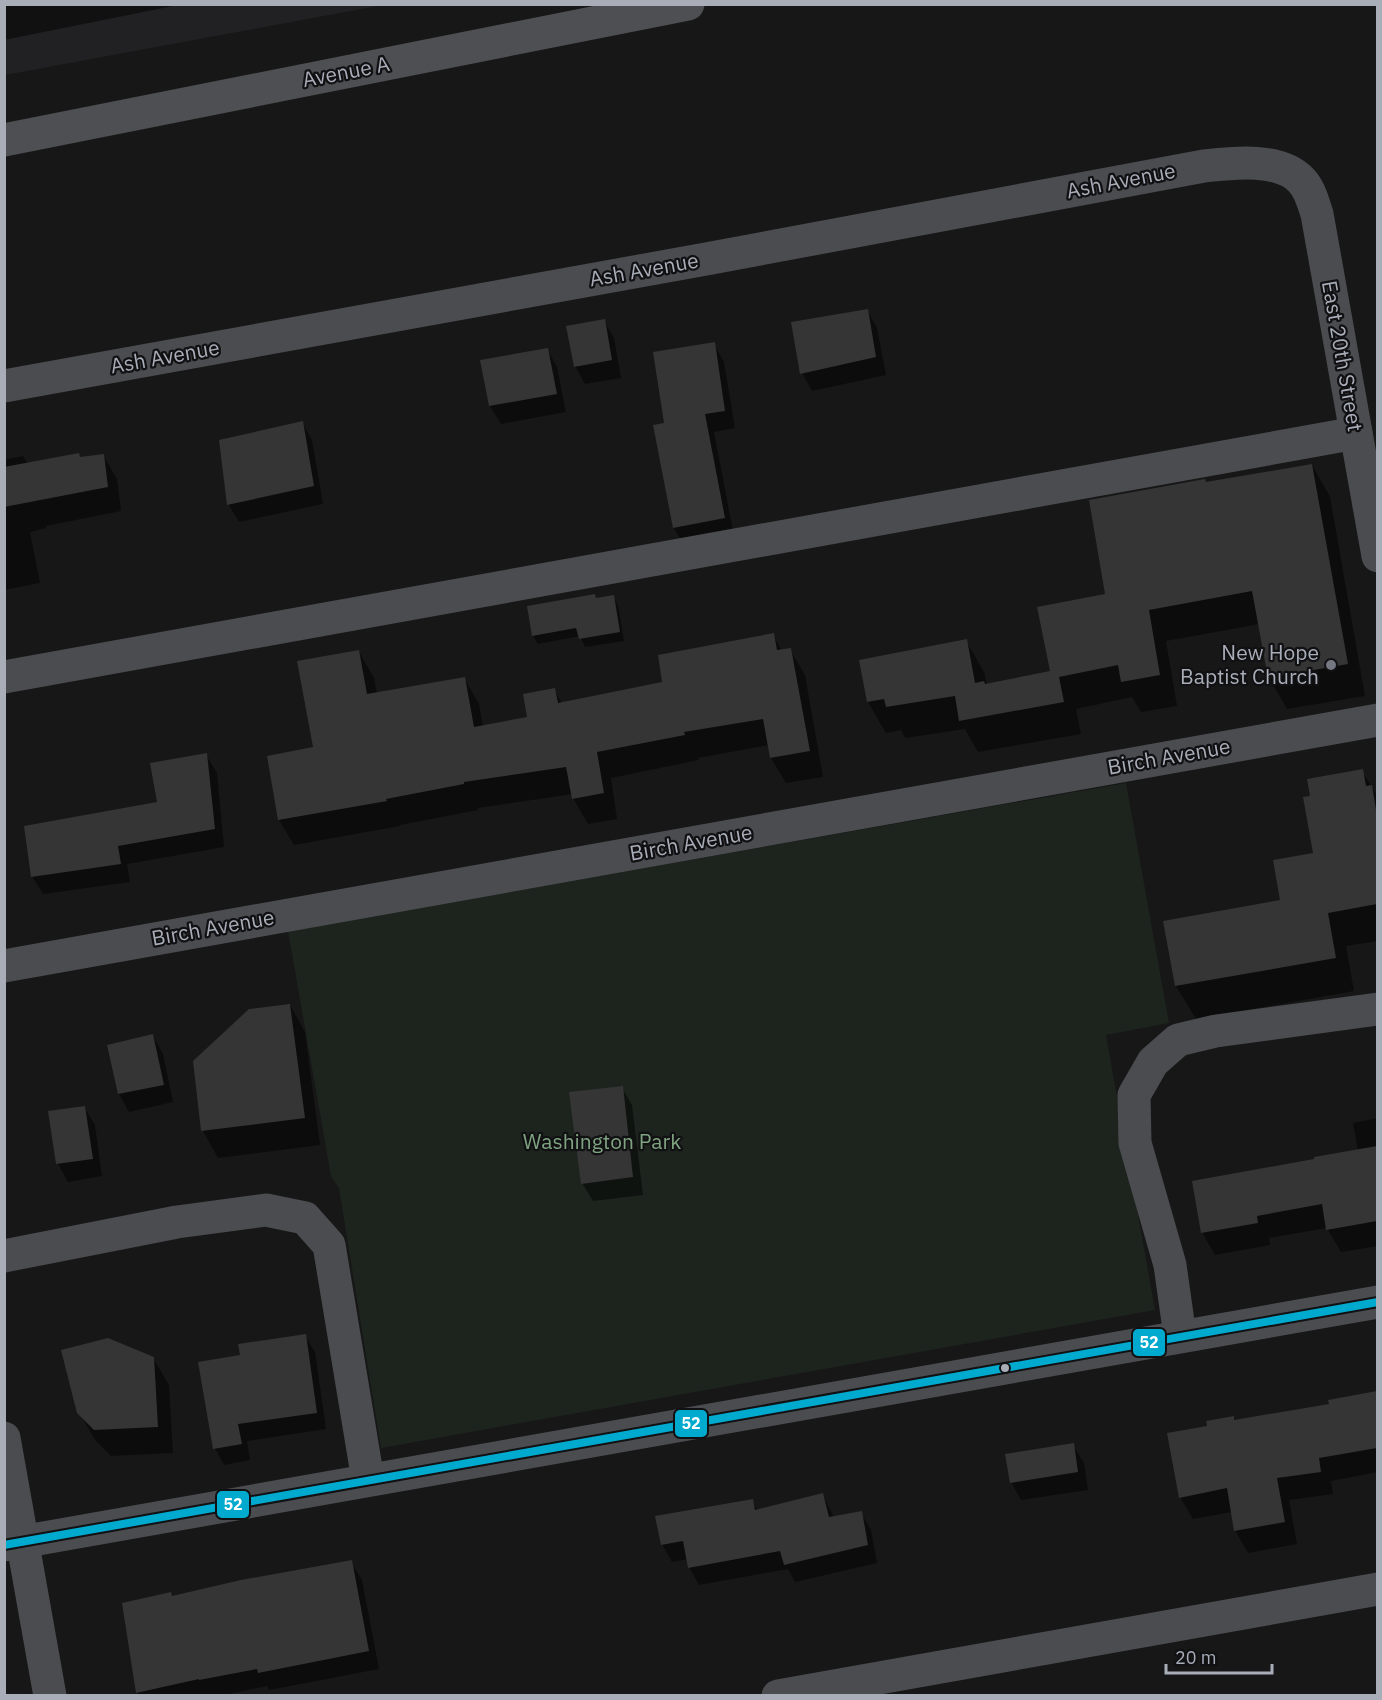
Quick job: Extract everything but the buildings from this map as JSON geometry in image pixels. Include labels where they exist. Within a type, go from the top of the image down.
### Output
[{"type":"main road","name":"Avenue A","points":[[4,140],[688,4]]},
{"type":"street","name":"Ash Avenue","points":[[4,386],[1204,166],[1232,163],[1271,165],[1283,169]]},
{"type":"street","name":"East 20th Street","points":[[1283,169],[1300,179],[1311,196],[1317,214],[1377,556]]},
{"type":"street","points":[[4,677],[1356,433]]},
{"type":"street","name":"Birch Avenue","points":[[4,966],[1377,720]]},
{"type":"street","points":[[1180,1336],[1170,1265],[1135,1143],[1134,1095],[1153,1062],[1178,1040],[1216,1031],[1377,1009]]},
{"type":"street","points":[[4,1256],[177,1222],[266,1210],[305,1218],[329,1245],[368,1480]]},
{"type":"street","points":[[14,1543],[1377,1302]]},
{"type":"street","points":[[4,1438],[14,1543],[50,1695]]},
{"type":"street","points":[[778,1695],[1377,1589]]},
{"type":"shaded area","points":[[5,4],[383,4],[383,5],[5,75]]},
{"type":"green space","name":"Washington Park","points":[[1126,783],[1169,1023],[1106,1035],[1155,1310],[381,1448],[339,1188],[331,1176],[288,931]]},
{"type":"transit line","name":"52","points":[[4,1545],[1378,1302]]},
{"type":"place","name":"New Hope Baptist Church","points":[[1331,665]]}]
